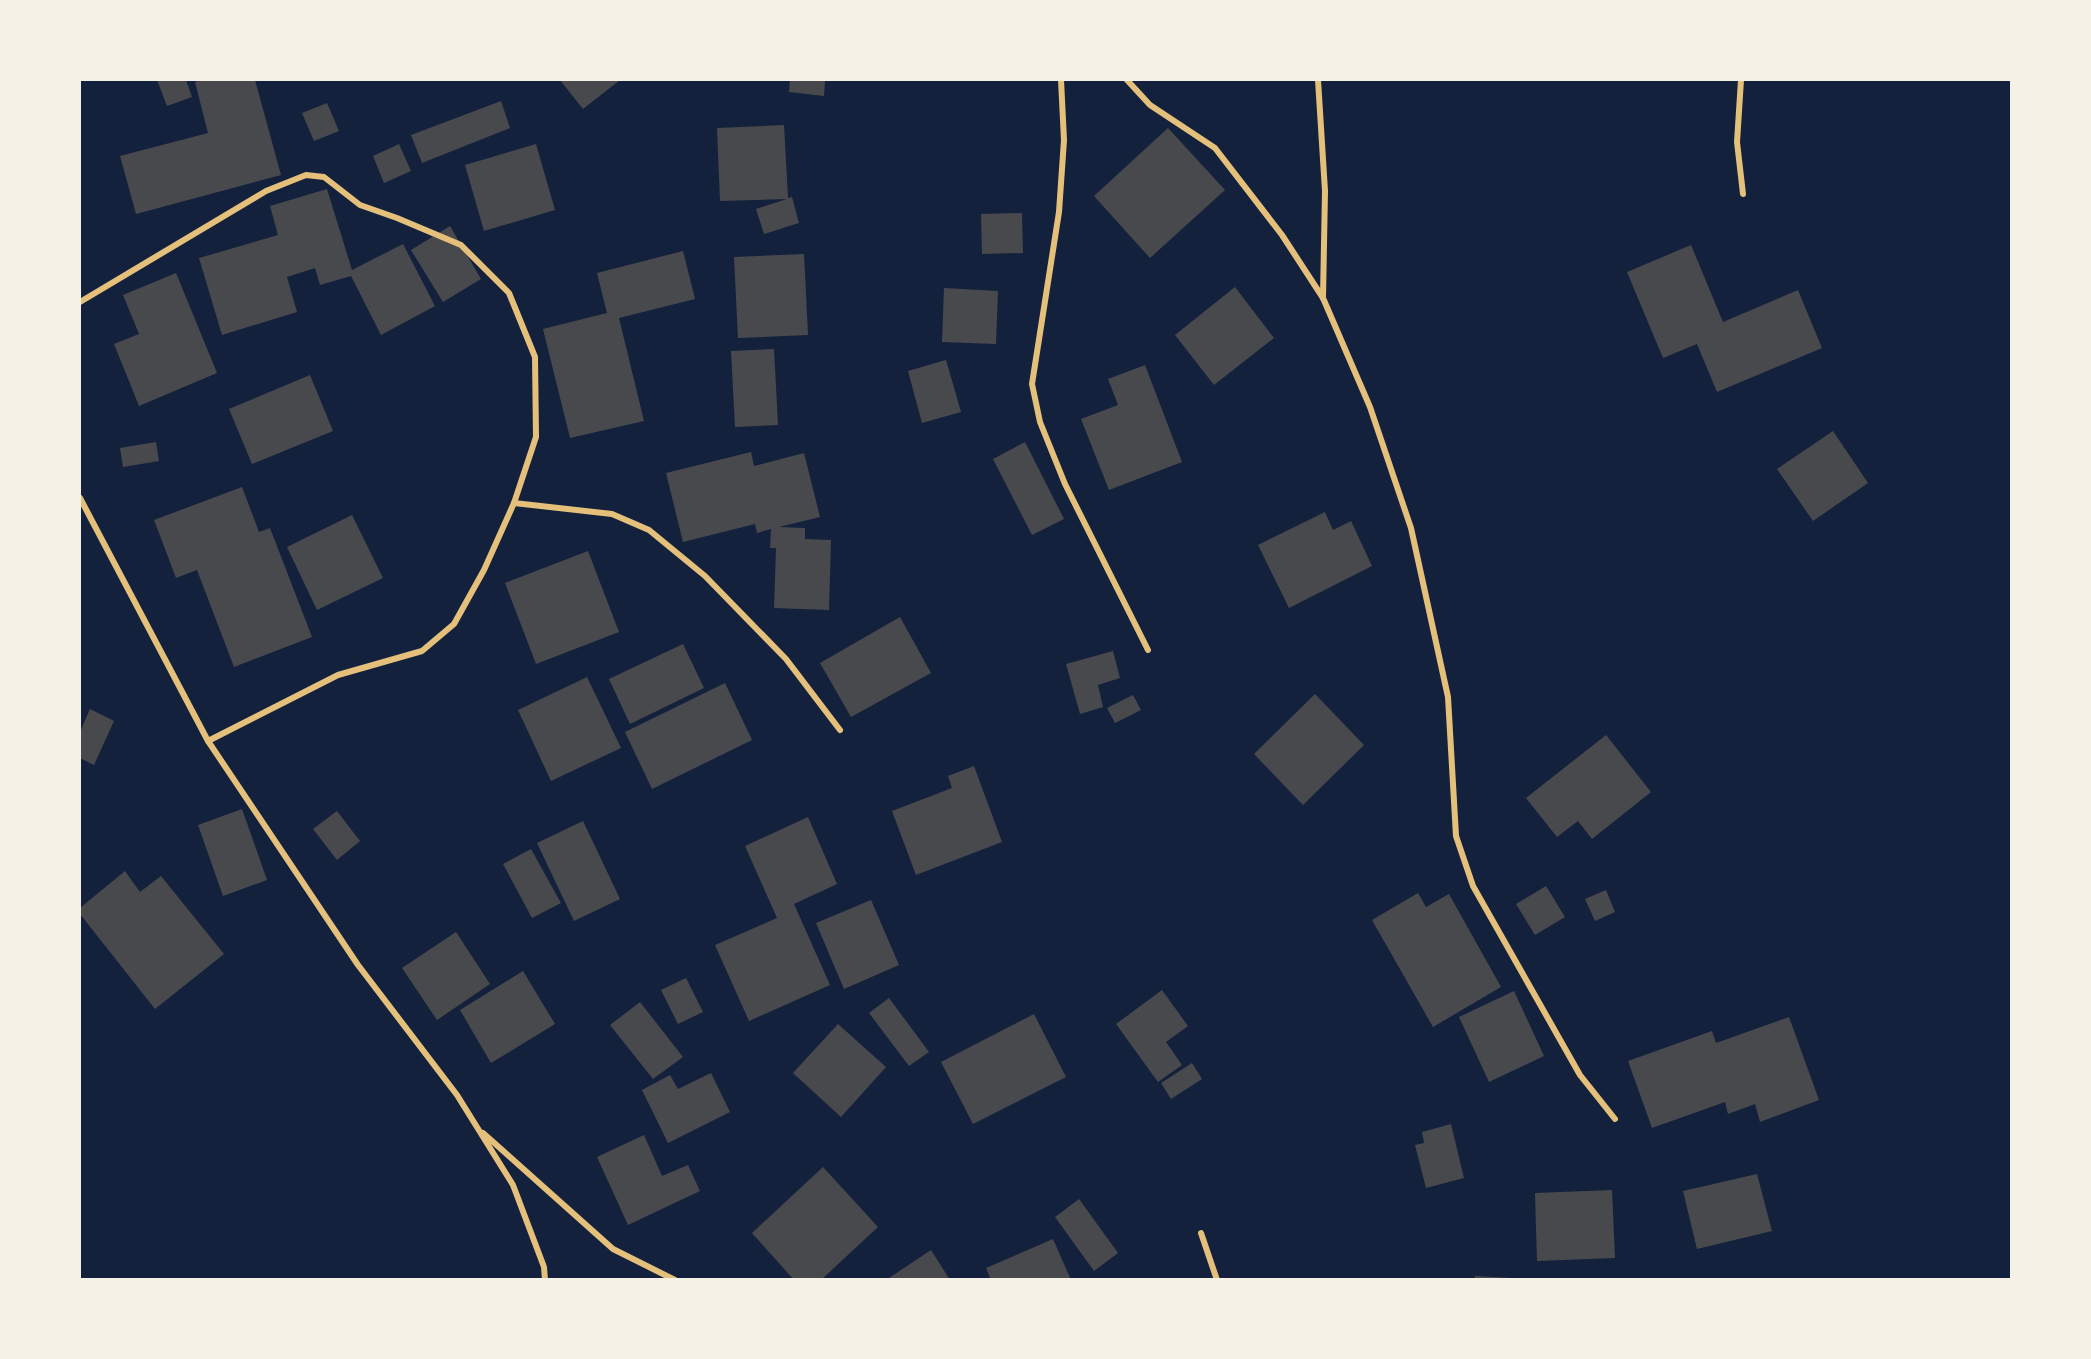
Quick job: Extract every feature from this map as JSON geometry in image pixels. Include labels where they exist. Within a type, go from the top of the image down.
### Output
[{"type":"street","points":[[1061,80],[1064,140],[1059,212],[1032,384],[1040,422],[1065,484],[1148,650]]},
{"type":"street","points":[[1127,80],[1150,105],[1215,148],[1282,235],[1323,298],[1370,407],[1411,528],[1448,697],[1456,836],[1473,886],[1580,1075],[1615,1119]]},
{"type":"street","points":[[1318,80],[1325,191],[1323,298]]},
{"type":"street","points":[[1741,80],[1737,142],[1743,194]]},
{"type":"street","points":[[80,302],[266,191],[306,175],[324,177],[360,205],[462,245],[509,293],[535,357],[536,437],[514,503],[484,570],[454,624],[422,651],[338,675],[208,741]]},
{"type":"street","points":[[80,498],[208,741],[358,965],[457,1095],[513,1185],[544,1267],[545,1280]]},
{"type":"street","points":[[514,503],[612,514],[649,530],[705,576],[786,659],[840,730]]},
{"type":"street","points":[[478,1129],[613,1249],[675,1280]]},
{"type":"street","points":[[1201,1233],[1217,1280]]},
{"type":"building","points":[[157,80],[186,80],[192,97],[167,106]]},
{"type":"building","points":[[255,80],[281,175],[136,214],[120,156],[208,133],[195,82]]},
{"type":"building","points":[[560,80],[620,80],[583,109]]},
{"type":"building","points":[[790,80],[825,80],[824,96],[789,92]]},
{"type":"building","points":[[501,101],[510,128],[422,163],[411,135]]},
{"type":"building","points":[[327,103],[339,131],[314,141],[302,113]]},
{"type":"building","points":[[784,125],[788,198],[792,197],[799,223],[764,234],[756,209],[787,199],[720,201],[717,128]]},
{"type":"building","points":[[1168,128],[1225,190],[1150,258],[1094,196]]},
{"type":"building","points":[[399,144],[411,171],[384,183],[373,156]]},
{"type":"building","points":[[536,144],[555,210],[484,231],[465,165]]},
{"type":"building","points":[[327,189],[352,270],[403,244],[435,306],[381,335],[351,276],[320,285],[315,268],[287,277],[297,312],[222,335],[199,258],[278,235],[270,206]]},
{"type":"building","points":[[1022,213],[1023,253],[982,254],[981,214]]},
{"type":"building","points":[[450,226],[481,279],[443,302],[411,250]]},
{"type":"building","points":[[1691,245],[1723,322],[1798,290],[1822,348],[1717,392],[1697,344],[1663,358],[1627,272]]},
{"type":"building","points":[[683,251],[695,299],[619,318],[644,421],[570,438],[543,329],[607,313],[597,273]]},
{"type":"building","points":[[804,254],[808,335],[738,338],[734,257]]},
{"type":"building","points":[[176,273],[217,373],[139,406],[114,344],[139,334],[123,295]]},
{"type":"building","points":[[1235,287],[1274,338],[1214,385],[1175,335]]},
{"type":"building","points":[[944,288],[998,291],[996,344],[942,342]]},
{"type":"building","points":[[774,349],[778,425],[735,427],[731,351]]},
{"type":"building","points":[[946,360],[961,412],[922,423],[908,371]]},
{"type":"building","points":[[1145,365],[1182,462],[1109,490],[1081,419],[1118,405],[1108,379]]},
{"type":"building","points":[[310,375],[333,431],[252,464],[229,409]]},
{"type":"building","points":[[1833,431],[1868,483],[1813,521],[1777,469]]},
{"type":"building","points":[[156,442],[159,461],[123,467],[120,448]]},
{"type":"building","points":[[1025,442],[1064,519],[1032,535],[993,459]]},
{"type":"building","points":[[751,452],[754,466],[804,453],[820,517],[779,527],[805,528],[805,539],[831,540],[829,610],[774,608],[776,548],[770,548],[771,529],[757,533],[755,524],[683,542],[666,473]]},
{"type":"building","points":[[242,487],[259,532],[270,528],[312,637],[234,667],[197,570],[176,578],[154,520]]},
{"type":"building","points":[[1325,512],[1333,530],[1351,521],[1372,566],[1289,608],[1258,545]]},
{"type":"building","points":[[352,515],[383,578],[317,610],[287,547]]},
{"type":"building","points":[[588,551],[619,632],[536,664],[505,583]]},
{"type":"building","points":[[900,617],[931,673],[851,717],[820,663]]},
{"type":"building","points":[[683,644],[704,688],[630,724],[609,679]]},
{"type":"building","points":[[1113,651],[1120,678],[1098,685],[1103,707],[1080,714],[1066,664]]},
{"type":"building","points":[[587,677],[621,748],[551,781],[518,710]]},
{"type":"building","points":[[725,683],[752,740],[652,789],[625,732]]},
{"type":"building","points":[[1315,694],[1364,745],[1303,805],[1254,754]]},
{"type":"building","points":[[1133,695],[1141,710],[1115,723],[1107,708]]},
{"type":"building","points":[[90,709],[114,721],[94,765],[80,758],[80,732]]},
{"type":"building","points":[[1606,735],[1651,792],[1592,839],[1578,821],[1557,837],[1526,798]]},
{"type":"building","points":[[974,766],[1002,842],[916,875],[892,811],[952,788],[948,776]]},
{"type":"building","points":[[242,809],[267,880],[223,896],[198,825]]},
{"type":"building","points":[[337,811],[360,841],[337,860],[313,829]]},
{"type":"building","points":[[808,817],[837,884],[794,904],[830,985],[749,1021],[715,945],[777,918],[745,846]]},
{"type":"building","points":[[583,821],[620,899],[574,921],[537,843]]},
{"type":"building","points":[[531,849],[561,903],[532,918],[503,864]]},
{"type":"building","points":[[125,871],[140,892],[161,876],[224,954],[155,1009],[80,914],[80,908]]},
{"type":"building","points":[[1546,886],[1565,917],[1535,935],[1516,904]]},
{"type":"building","points":[[1606,890],[1615,912],[1595,921],[1585,899]]},
{"type":"building","points":[[1418,893],[1426,907],[1449,894],[1501,987],[1433,1027],[1372,920]]},
{"type":"building","points":[[871,900],[899,965],[844,989],[816,923]]},
{"type":"building","points":[[456,932],[490,984],[437,1020],[402,968]]},
{"type":"building","points":[[523,971],[555,1024],[491,1063],[460,1010]]},
{"type":"building","points":[[686,978],[703,1012],[678,1024],[661,990]]},
{"type":"building","points":[[1162,990],[1188,1026],[1166,1042],[1182,1065],[1158,1082],[1116,1024]]},
{"type":"building","points":[[1514,991],[1544,1056],[1489,1082],[1459,1017]]},
{"type":"building","points":[[889,998],[929,1052],[909,1066],[869,1013]]},
{"type":"building","points":[[640,1002],[683,1057],[653,1079],[610,1025]]},
{"type":"building","points":[[1034,1014],[1066,1077],[973,1124],[941,1062]]},
{"type":"building","points":[[1789,1017],[1819,1100],[1760,1122],[1755,1104],[1728,1114],[1725,1102],[1652,1128],[1628,1061],[1712,1031],[1716,1043]]},
{"type":"building","points":[[838,1024],[886,1067],[841,1117],[793,1073]]},
{"type":"building","points":[[1192,1063],[1202,1079],[1171,1099],[1161,1083]]},
{"type":"building","points":[[711,1073],[730,1112],[668,1143],[642,1090],[670,1075],[678,1089]]},
{"type":"building","points":[[1451,1124],[1464,1178],[1426,1188],[1415,1145],[1424,1143],[1422,1132]]},
{"type":"building","points":[[644,1135],[662,1176],[688,1165],[700,1191],[628,1225],[597,1157]]},
{"type":"building","points":[[823,1167],[878,1227],[821,1280],[794,1280],[752,1233]]},
{"type":"building","points":[[1757,1174],[1772,1231],[1697,1249],[1683,1191]]},
{"type":"building","points":[[1612,1190],[1615,1258],[1537,1261],[1535,1193]]},
{"type":"building","points":[[1079,1199],[1118,1253],[1094,1271],[1055,1217]]},
{"type":"building","points":[[1053,1239],[1071,1280],[991,1280],[986,1268]]},
{"type":"building","points":[[931,1250],[950,1280],[886,1280]]},
{"type":"building","points":[[1475,1276],[1511,1278],[1511,1280],[1475,1280]]}]
